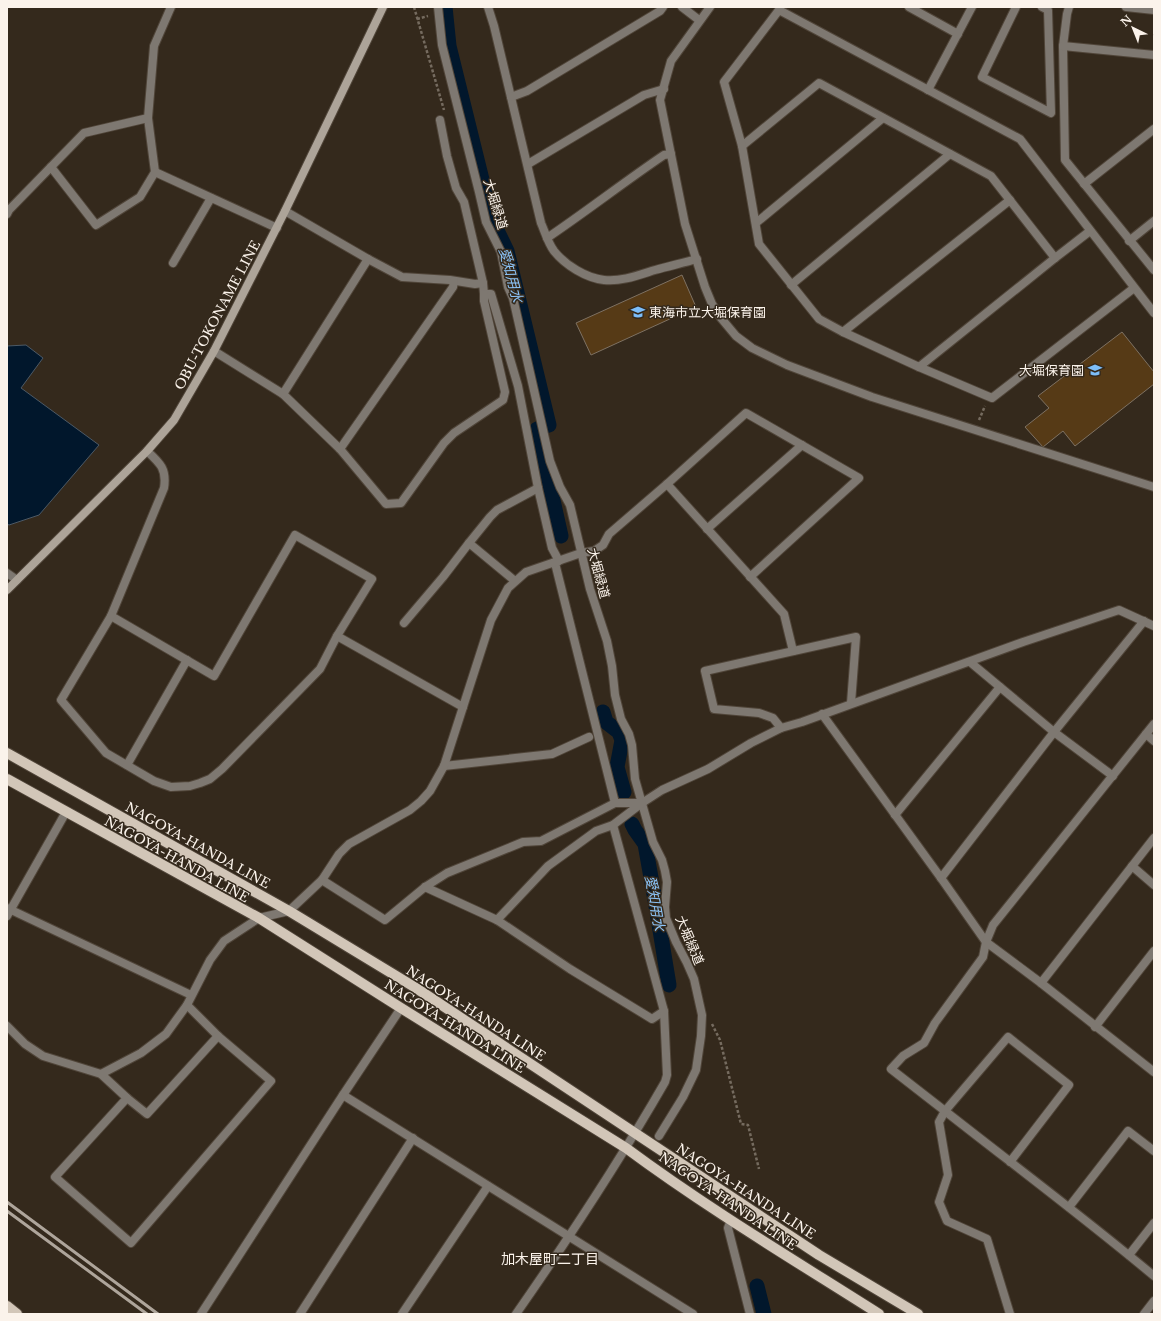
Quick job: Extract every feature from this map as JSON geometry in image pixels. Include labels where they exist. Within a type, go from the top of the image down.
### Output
[{"type":"main road","name":"OBU-TOKONAME LINE","points":[[7,590],[148,451],[174,420],[214,351],[277,228],[383,7]]},
{"type":"main road","name":"NAGOYA-HANDA LINE","points":[[7,753],[288,911],[416,988],[819,1255],[918,1314]]},
{"type":"main road","name":"NAGOYA-HANDA LINE","points":[[7,779],[259,918],[626,1148],[752,1235],[879,1314]]},
{"type":"main road","points":[[7,1306],[17,1314]]},
{"type":"street","points":[[51,167],[96,225],[140,197],[154,172],[148,118],[154,46],[171,7]]},
{"type":"street","name":"大堀緑道","points":[[438,7],[442,45],[486,222],[501,252],[549,457],[560,487],[570,505],[590,589],[607,641],[612,666],[615,695],[621,719],[629,734],[632,745],[635,779],[653,842],[662,860],[665,871],[667,882],[665,907],[666,918],[694,979],[702,1015],[702,1036],[696,1070],[683,1097],[659,1136]]},
{"type":"street","points":[[488,7],[528,164],[541,223],[554,250],[562,259],[584,274],[606,281],[629,278],[697,259]]},
{"type":"street","points":[[511,97],[527,91],[660,11],[663,7]]},
{"type":"street","points":[[682,7],[699,20]]},
{"type":"street","points":[[710,7],[699,20],[671,61],[660,100],[684,224],[712,304],[736,336],[752,348],[787,365],[872,397],[1154,487]]},
{"type":"street","points":[[909,7],[958,34]]},
{"type":"street","points":[[928,90],[972,7]]},
{"type":"street","points":[[1016,7],[982,77],[1051,113],[1048,10],[1042,7]]},
{"type":"street","points":[[1069,7],[1064,46],[1065,160],[1154,270]]},
{"type":"street","points":[[1126,7],[1154,10]]},
{"type":"street","points":[[1134,288],[992,398],[919,367],[843,332],[819,319],[759,244],[742,146],[724,82],[779,10],[1020,139],[1154,314]]},
{"type":"street","points":[[1064,46],[1154,55]]},
{"type":"street","points":[[742,146],[819,83],[991,176],[1055,258]]},
{"type":"street","points":[[528,164],[644,95],[664,88]]},
{"type":"street","points":[[7,214],[84,133],[148,118]]},
{"type":"street","points":[[756,223],[883,118]]},
{"type":"street","points":[[214,351],[283,394],[340,449],[386,504],[401,503],[444,443],[454,434],[503,400],[505,392],[484,301],[483,283],[464,202],[456,188],[447,156],[440,120]]},
{"type":"street","points":[[1084,184],[1154,129]]},
{"type":"street","points":[[547,238],[664,155],[671,154]]},
{"type":"street","points":[[791,284],[950,154]]},
{"type":"street","points":[[154,172],[277,228]]},
{"type":"street","points":[[173,263],[211,198]]},
{"type":"street","points":[[843,332],[1010,200]]},
{"type":"street","points":[[285,211],[402,277],[450,280],[475,284],[483,283]]},
{"type":"street","points":[[1129,241],[1154,221]]},
{"type":"street","points":[[919,367],[1090,231]]},
{"type":"street","points":[[283,394],[368,259]]},
{"type":"street","points":[[340,449],[453,287],[454,281]]},
{"type":"street","points":[[484,294],[491,294],[516,379],[552,548],[557,562],[615,803]]},
{"type":"street","points":[[101,1074],[141,1054],[166,1034],[187,1005],[210,960],[224,941],[259,918],[288,911],[322,880],[339,854],[349,844],[410,810],[422,801],[430,791],[444,766],[491,620],[502,598],[515,581],[526,572],[547,564],[581,553],[594,551],[602,544],[609,534],[746,413],[859,478],[750,577]]},
{"type":"street","points":[[707,529],[802,445]]},
{"type":"street","points":[[111,616],[214,676],[295,535],[372,579],[320,669],[222,769],[210,779],[190,786],[171,787],[154,781],[106,753],[61,700],[111,616],[164,488],[166,477],[158,462],[148,451]]},
{"type":"street","points":[[667,484],[784,614],[793,651]]},
{"type":"street","points":[[404,623],[443,577],[490,517],[497,510],[538,488]]},
{"type":"street","points":[[469,543],[515,581]]},
{"type":"street","points":[[7,573],[17,580]]},
{"type":"street","points":[[497,920],[548,866],[596,831],[613,825],[662,790],[708,769],[751,743],[781,728],[802,722],[1023,642],[1120,610],[1154,626]]},
{"type":"street","points":[[941,878],[1054,732],[1144,622]]},
{"type":"street","points":[[338,636],[463,707]]},
{"type":"street","points":[[781,728],[773,718],[759,713],[714,709],[705,671],[856,637],[852,704]]},
{"type":"street","points":[[127,765],[187,660]]},
{"type":"street","points":[[970,662],[1054,732],[1113,776]]},
{"type":"street","points":[[895,815],[1000,687]]},
{"type":"street","points":[[822,714],[986,942],[1153,1070]]},
{"type":"street","points":[[1154,724],[993,925],[986,942],[983,957],[935,1023],[924,1043],[903,1056],[891,1069],[1069,1207],[1154,1276]]},
{"type":"street","points":[[1146,734],[1154,741]]},
{"type":"street","points":[[444,766],[552,754],[588,737]]},
{"type":"street","points":[[322,880],[385,920],[425,887],[447,873],[523,842],[542,840],[615,803],[642,803]]},
{"type":"street","points":[[66,812],[8,912],[191,995]]},
{"type":"street","points":[[516,1314],[570,1237],[626,1148],[668,1075],[664,1011],[613,825]]},
{"type":"street","points":[[1040,982],[1154,838]]},
{"type":"street","points":[[1132,866],[1154,884]]},
{"type":"street","points":[[425,887],[497,920],[570,969],[652,1019],[664,1011]]},
{"type":"street","points":[[1095,1027],[1154,951]]},
{"type":"street","points":[[126,1098],[55,1177],[131,1243],[271,1081],[218,1036],[187,1005]]},
{"type":"street","points":[[201,1314],[401,1008]]},
{"type":"street","points":[[7,1026],[25,1044],[43,1056],[101,1074],[126,1098],[147,1114],[218,1036]]},
{"type":"street","points":[[1010,1162],[1069,1085],[1008,1037],[945,1111],[939,1122],[948,1174],[939,1202],[947,1222],[987,1239],[1010,1314]]},
{"type":"street","points":[[343,1095],[693,1314]]},
{"type":"street","points":[[1069,1207],[1128,1131],[1154,1151]]},
{"type":"street","points":[[300,1314],[413,1138]]},
{"type":"street","points":[[402,1314],[488,1186]]},
{"type":"street","points":[[731,1220],[728,1228],[750,1314]]},
{"type":"street","points":[[1129,1255],[1154,1223]]},
{"type":"street","points":[[1144,1314],[1154,1301]]},
{"type":"path","points":[[414,7],[444,113]]},
{"type":"path","points":[[974,429],[989,397]]},
{"type":"path","points":[[702,1015],[706,1017],[714,1027],[720,1040],[741,1124],[748,1125],[759,1169]]},
{"type":"water","points":[[26,345],[43,358],[21,388],[99,445],[39,515],[9,525],[7,524],[7,346]]},
{"type":"building","points":[[682,275],[696,307],[591,355],[576,323]]},
{"type":"building","points":[[1122,332],[1154,372],[1154,384],[1075,446],[1063,431],[1043,447],[1025,427],[1049,408],[1038,396]]},
{"type":"waterway","name":"愛知用水","points":[[445,7],[449,46],[492,220],[507,251],[549,425],[537,429],[561,536]]},
{"type":"waterway","name":"愛知用水","points":[[603,712],[606,722],[619,732],[622,740],[617,767],[624,792]]},
{"type":"waterway","name":"愛知用水","points":[[632,824],[645,844],[669,985]]},
{"type":"waterway","name":"愛知用水","points":[[757,1286],[764,1314]]},
{"type":"railway","points":[[7,1202],[158,1314]]},
{"type":"railway","points":[[7,1211],[147,1314]]},
{"type":"place","name":"東海市立大堀保育園","points":[[638,312]]},
{"type":"place","name":"大堀保育園","points":[[1095,370]]},
{"type":"district","name":"加木屋町二丁目","points":[[550,1259]]}]
